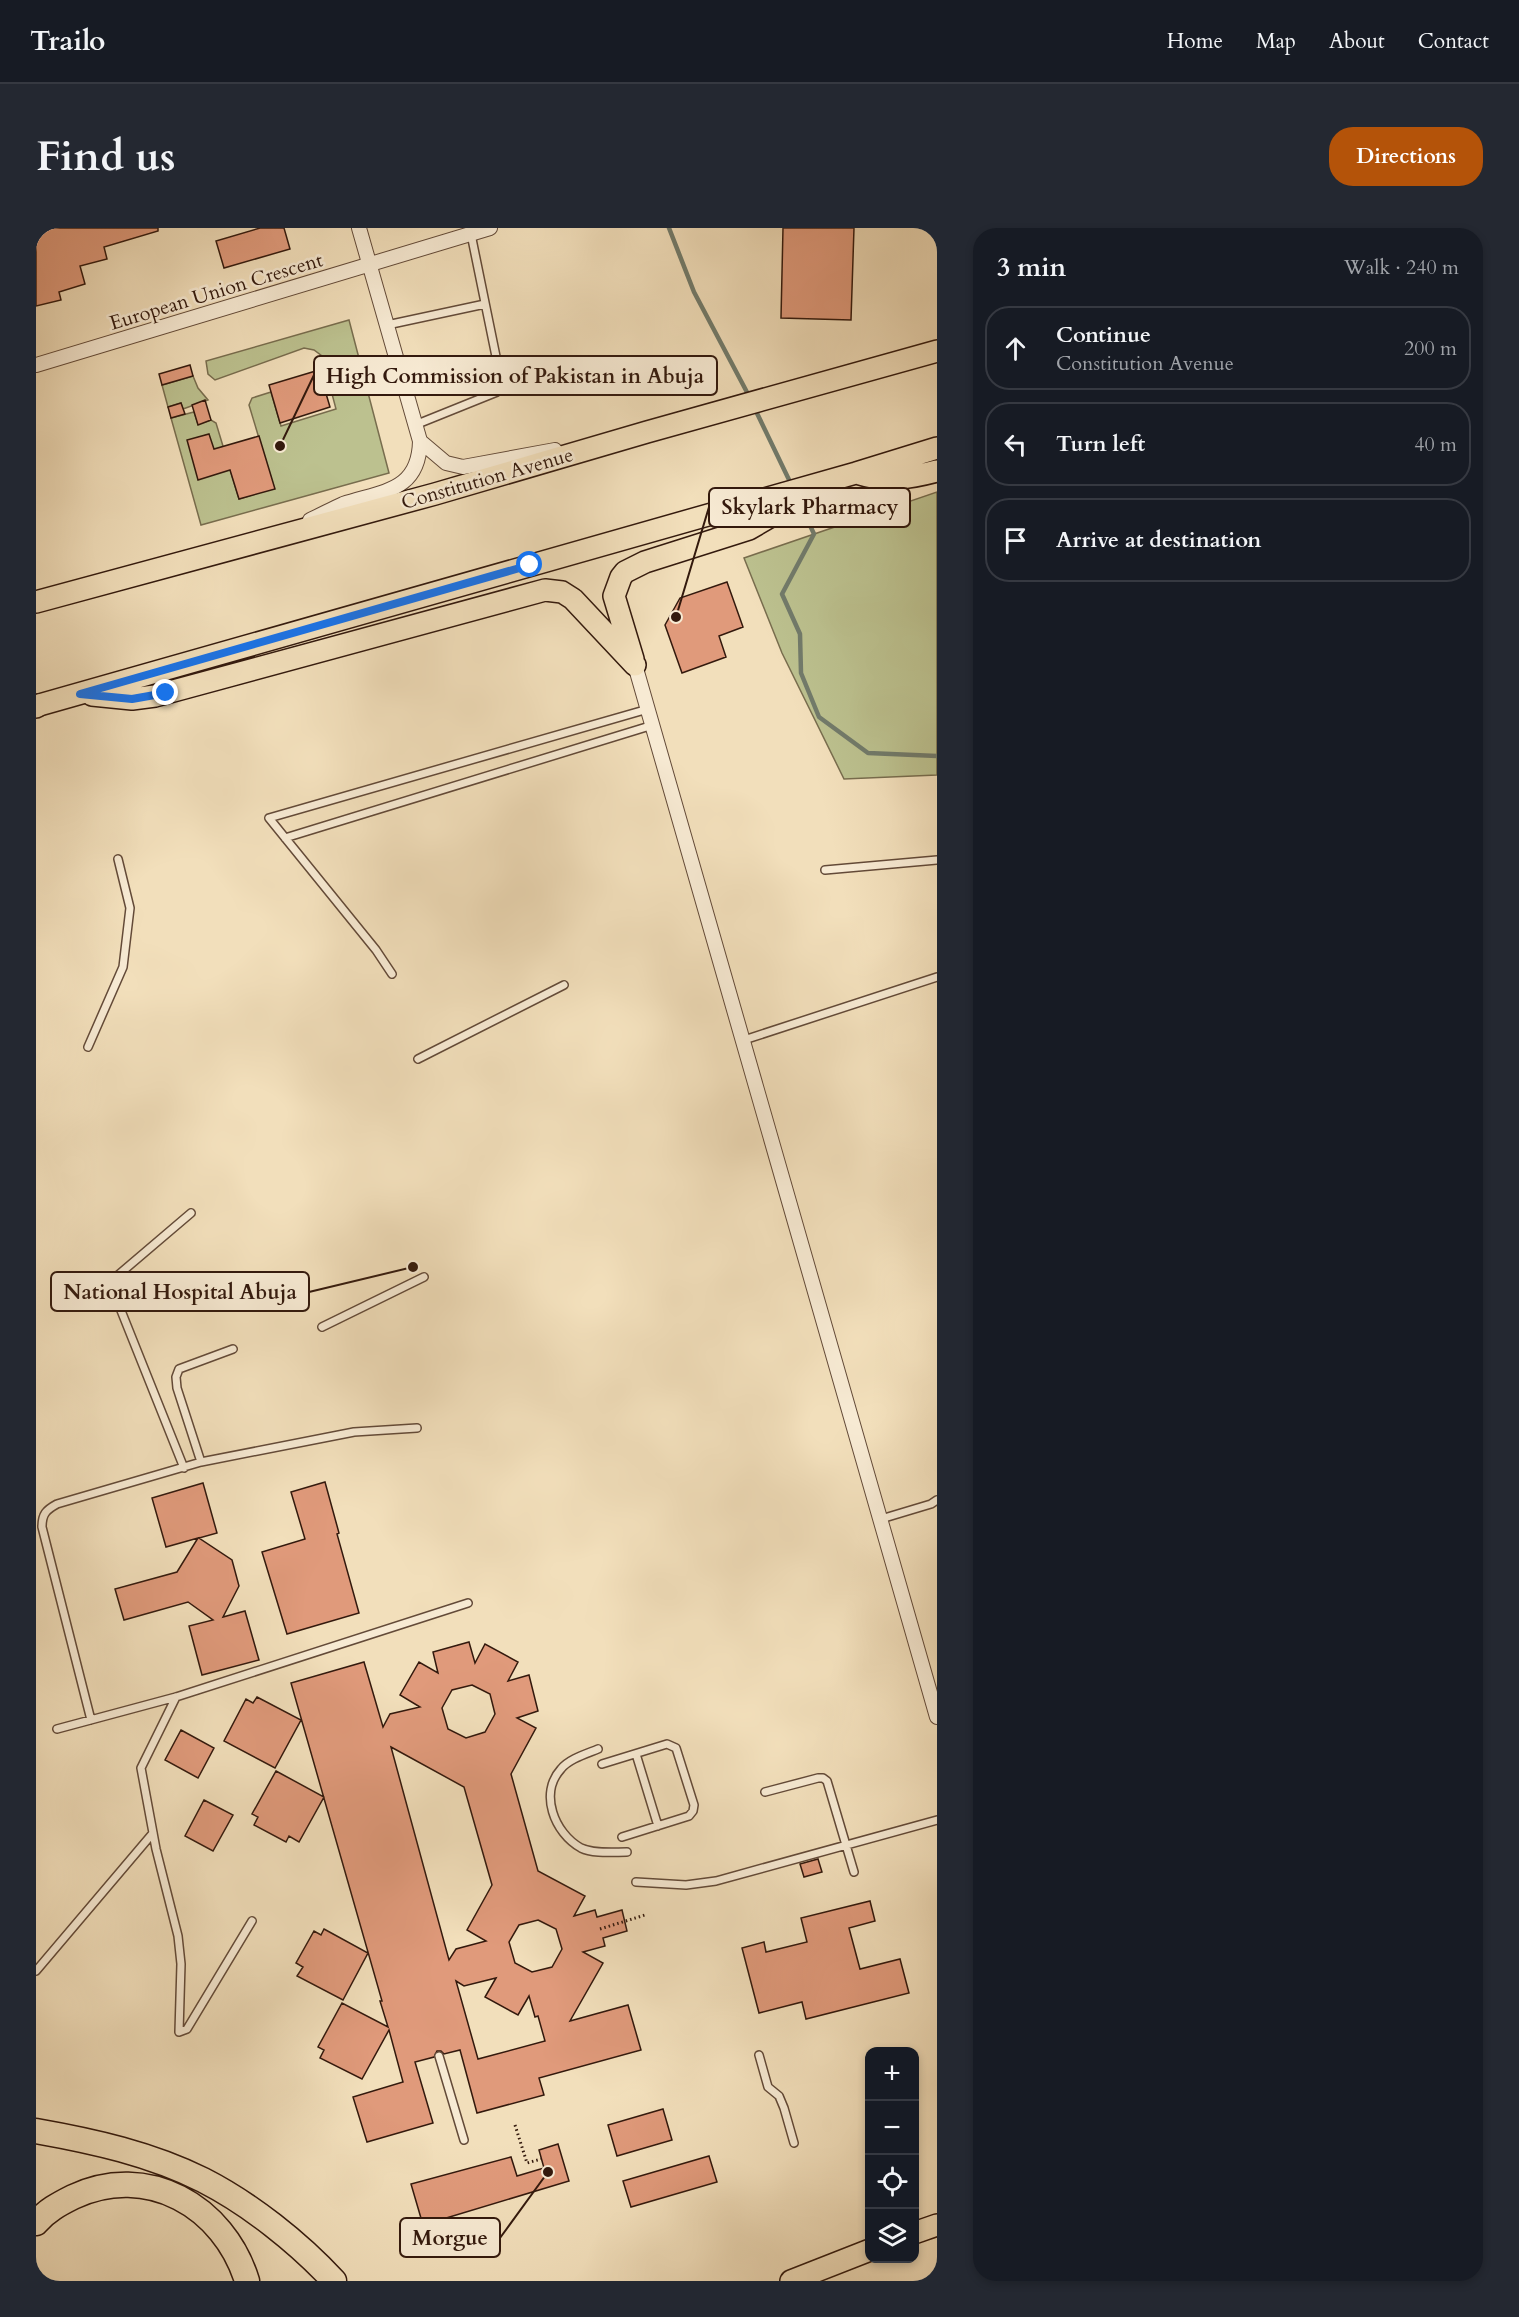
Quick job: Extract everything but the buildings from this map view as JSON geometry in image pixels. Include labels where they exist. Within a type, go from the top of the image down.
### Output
[{"type":"highway","points":[[36,2131],[96,2142],[129,2151],[204,2181],[269,2223],[298,2246],[334,2281]]},
{"type":"highway","points":[[36,2223],[59,2204],[81,2193],[104,2186],[127,2184],[148,2186],[170,2193],[211,2221],[241,2260],[247,2281]]},
{"type":"main road","name":"Constitution Avenue","points":[[36,602],[435,494],[934,351]]},
{"type":"main road","points":[[37,706],[937,448]]},
{"type":"main road","points":[[856,473],[877,479],[916,477],[937,471]]},
{"type":"main road","points":[[635,665],[615,604],[615,589],[621,577],[632,568],[758,525],[835,479]]},
{"type":"main road","points":[[80,694],[132,699],[155,696],[546,590],[562,592],[573,599],[635,665]]},
{"type":"main road","points":[[919,2232],[937,2225]]},
{"type":"main road","points":[[791,2281],[865,2252]]},
{"type":"street","points":[[281,534],[342,505],[385,492],[401,484],[411,475],[420,458],[420,441],[359,228]]},
{"type":"street","name":"European Union Crescent","points":[[36,365],[490,228]]},
{"type":"street","points":[[420,441],[446,462],[463,467],[556,450],[585,450]]},
{"type":"street","points":[[635,665],[654,724],[937,1717]]},
{"type":"lane","points":[[415,425],[497,392],[500,385],[471,234]]},
{"type":"lane","points":[[387,325],[485,304]]},
{"type":"lane","points":[[392,974],[376,950],[269,818],[649,708]]},
{"type":"lane","points":[[285,838],[654,724]]},
{"type":"lane","points":[[88,1047],[123,967],[130,908],[118,859]]},
{"type":"lane","points":[[825,870],[937,860]]},
{"type":"lane","points":[[744,1040],[937,977]]},
{"type":"lane","points":[[418,1059],[564,985]]},
{"type":"lane","points":[[184,1468],[116,1298],[114,1286],[117,1276],[191,1213]]},
{"type":"lane","points":[[322,1327],[424,1276]]},
{"type":"lane","points":[[201,1462],[177,1388],[176,1377],[179,1369],[233,1349]]},
{"type":"lane","points":[[91,1720],[42,1527],[42,1516],[47,1509],[57,1504],[201,1462],[354,1432],[417,1428]]},
{"type":"lane","points":[[881,1519],[931,1504],[937,1500]]},
{"type":"lane","points":[[57,1730],[177,1696],[468,1603]]},
{"type":"lane","points":[[177,1696],[141,1768],[153,1833],[178,1936],[179,2032],[187,2029],[252,1922]]},
{"type":"lane","points":[[602,1764],[668,1744],[676,1748],[694,1805],[689,1816],[622,1838]]},
{"type":"lane","points":[[598,1749],[562,1767],[550,1789],[551,1805],[557,1823],[568,1839],[583,1849],[627,1852]]},
{"type":"lane","points":[[636,1754],[658,1826]]},
{"type":"lane","points":[[765,1792],[823,1778],[827,1781],[854,1872]]},
{"type":"lane","points":[[636,1882],[686,1885],[716,1881],[937,1820]]},
{"type":"lane","points":[[36,1971],[153,1833]]},
{"type":"lane","points":[[759,2055],[768,2087],[779,2096],[784,2108],[794,2143]]},
{"type":"lane","points":[[439,2056],[464,2140]]},
{"type":"path","points":[[600,1929],[645,1915]]},
{"type":"path","points":[[515,2125],[527,2163],[541,2159]]},
{"type":"green space","points":[[349,320],[389,473],[201,525],[171,418],[194,412],[198,424],[211,420],[216,423],[239,499],[274,488],[249,405],[252,398],[271,392],[281,426],[336,409],[322,356],[314,350],[304,348],[215,380],[208,374],[206,361]]},
{"type":"green space","points":[[193,376],[198,388],[208,400],[183,409],[181,403],[168,407],[162,385]]},
{"type":"green space","points":[[937,492],[937,775],[844,779],[782,653],[744,558]]},
{"type":"waterway","points":[[669,228],[694,292],[749,396]]},
{"type":"waterway","points":[[754,407],[792,486]]},
{"type":"waterway","points":[[800,504],[814,534],[782,594],[800,634],[801,673],[819,717],[868,753],[937,756]]},
{"type":"place","name":"High Commission of Pakistan in Abuja","points":[[280,446]]},
{"type":"place","name":"Skylark Pharmacy","points":[[676,617]]},
{"type":"place","name":"National Hospital Abuja","points":[[413,1267]]},
{"type":"place","name":"Morgue","points":[[548,2172]]},
{"type":"route","points":[[166,693],[132,699],[80,694],[530,565]]}]
